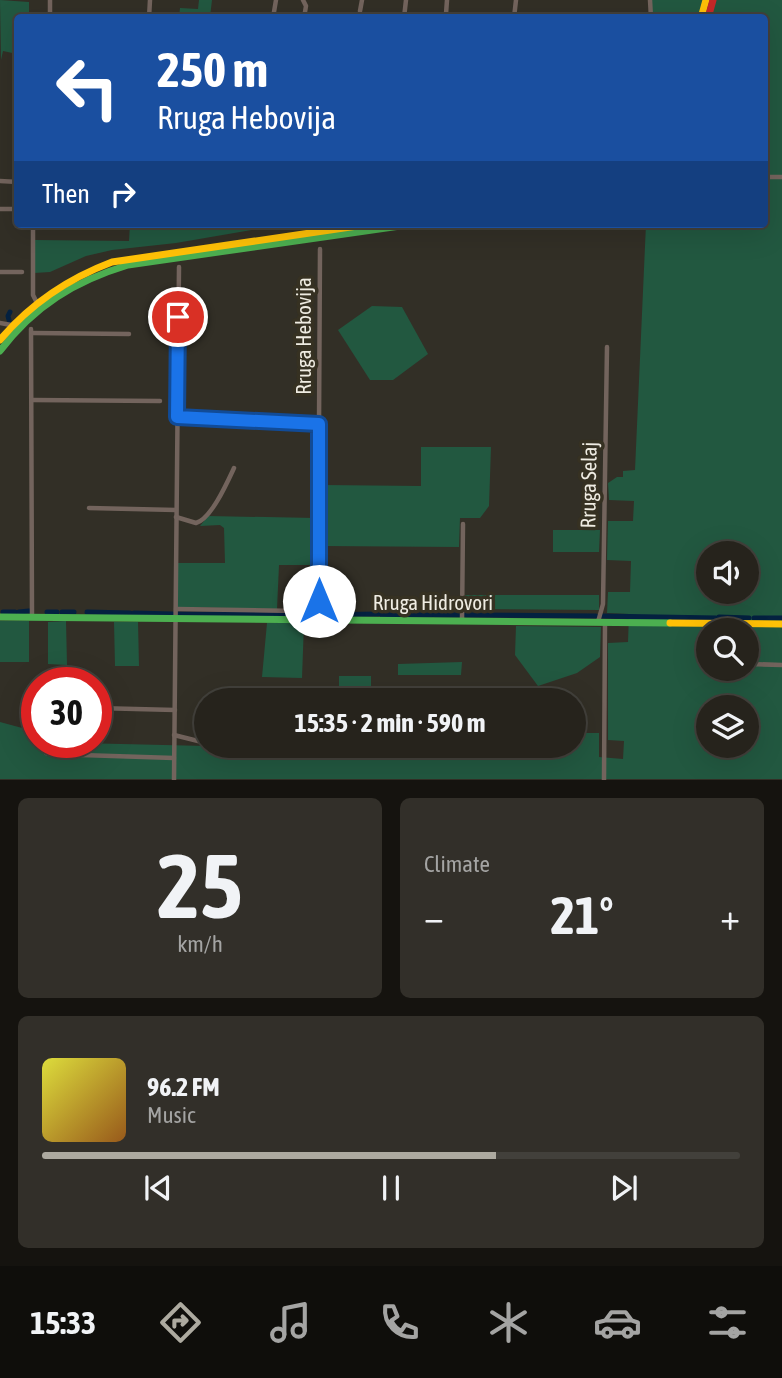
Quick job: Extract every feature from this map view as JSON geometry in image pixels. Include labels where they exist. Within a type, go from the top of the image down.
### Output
[{"type":"main road","points":[[0,340],[11,325],[56,286],[112,262],[344,228]]},
{"type":"main road","points":[[0,351],[17,328],[41,305],[79,281],[103,272],[153,262],[387,228]]},
{"type":"main road","name":"Rruga Hidrovori","points":[[0,617],[696,623]]},
{"type":"main road","name":"Rruga Hidrovori","points":[[759,624],[782,624]]},
{"type":"street","points":[[360,10],[362,0]]},
{"type":"street","points":[[33,228],[32,283],[36,302]]},
{"type":"street","name":"Rruga Hebovija","points":[[176,609],[298,611],[318,608],[320,249]]},
{"type":"street","points":[[174,779],[179,267]]},
{"type":"street","points":[[0,272],[22,272]]},
{"type":"street","points":[[0,323],[11,325]]},
{"type":"street","points":[[32,617],[32,331],[129,334]]},
{"type":"street","name":"Rruga Selaj","points":[[604,779],[601,622],[607,347]]},
{"type":"street","points":[[32,400],[160,401]]},
{"type":"street","name":"Rruga Hebovija","points":[[177,417],[319,424]]},
{"type":"street","points":[[176,517],[196,523],[204,520],[234,468]]},
{"type":"street","points":[[89,508],[176,510]]},
{"type":"street","points":[[462,621],[463,524]]},
{"type":"street","points":[[759,664],[782,664]]},
{"type":"street","points":[[112,708],[175,710]]},
{"type":"street","points":[[174,735],[194,740]]},
{"type":"street","points":[[112,756],[174,758]]},
{"type":"green space","points":[[0,0],[29,2],[29,14],[14,14],[14,53],[3,51],[1,60]]},
{"type":"green space","points":[[199,0],[212,0],[210,14],[179,14],[180,8],[198,9]]},
{"type":"green space","points":[[650,0],[782,0],[782,779],[0,779],[0,722],[21,728],[21,758],[112,758],[112,744],[194,746],[194,758],[586,758],[586,733],[599,733],[599,757],[623,759],[624,741],[608,740],[608,643],[628,642],[629,614],[607,613],[608,592],[630,592],[631,561],[607,560],[608,521],[633,521],[634,501],[609,500],[608,483],[617,477],[623,477],[623,471],[635,470],[646,228],[768,228],[768,14],[650,14]]},
{"type":"green space","points":[[130,228],[264,228],[176,243],[112,250],[86,256],[50,272],[34,273],[35,240],[129,241]]},
{"type":"green space","points":[[372,306],[402,307],[428,354],[393,380],[370,380],[338,330]]},
{"type":"green space","points":[[421,447],[491,447],[489,506],[480,518],[460,518],[459,547],[323,546],[323,485],[421,486]]},
{"type":"green space","points":[[208,516],[315,518],[315,565],[279,565],[277,609],[177,607],[178,563],[225,563],[224,528],[220,525],[200,526]]},
{"type":"green space","points":[[553,530],[600,530],[599,552],[553,552]]},
{"type":"green space","points":[[465,595],[599,595],[599,610],[465,609]]},
{"type":"green space","points":[[0,621],[29,621],[29,662],[0,662]]},
{"type":"green space","points":[[66,621],[67,665],[48,664],[48,622]]},
{"type":"green space","points":[[114,622],[138,622],[139,666],[115,666]]},
{"type":"green space","points":[[267,623],[304,623],[302,678],[262,677]]},
{"type":"green space","points":[[516,626],[601,627],[600,657],[577,673],[538,686],[515,655]]},
{"type":"green space","points":[[462,662],[461,675],[398,675],[398,664]]},
{"type":"green space","points":[[339,676],[371,676],[371,688],[339,688]]},
{"type":"waterway","points":[[9,320],[10,312]]},
{"type":"waterway","points":[[19,612],[29,611]]},
{"type":"waterway","points":[[3,612],[15,612]]},
{"type":"waterway","points":[[47,612],[57,612]]},
{"type":"waterway","points":[[62,612],[74,612]]},
{"type":"waterway","points":[[87,612],[130,613]]},
{"type":"waterway","points":[[134,613],[172,614]]},
{"type":"waterway","points":[[177,614],[317,615]]},
{"type":"waterway","points":[[319,615],[378,614]]},
{"type":"waterway","points":[[382,615],[404,615]]},
{"type":"waterway","points":[[409,615],[431,615]]},
{"type":"waterway","points":[[435,615],[460,615]]},
{"type":"waterway","points":[[466,615],[596,616]]},
{"type":"waterway","points":[[601,616],[716,618]]},
{"type":"waterway","points":[[719,617],[749,618]]},
{"type":"waterway","points":[[759,618],[782,618]]},
{"type":"traffic: fast","points":[[0,351],[41,308],[73,287],[109,271],[128,265],[386,228]]},
{"type":"traffic: fast","points":[[0,617],[670,623]]},
{"type":"traffic: slow","points":[[702,14],[706,0]]},
{"type":"traffic: slow","points":[[0,340],[24,315],[65,284],[112,262],[344,228]]},
{"type":"traffic: slow","points":[[670,623],[782,624]]},
{"type":"traffic: jam","points":[[709,14],[713,0]]},
{"type":"route","points":[[178,317],[177,417],[319,424],[319,601]]}]
